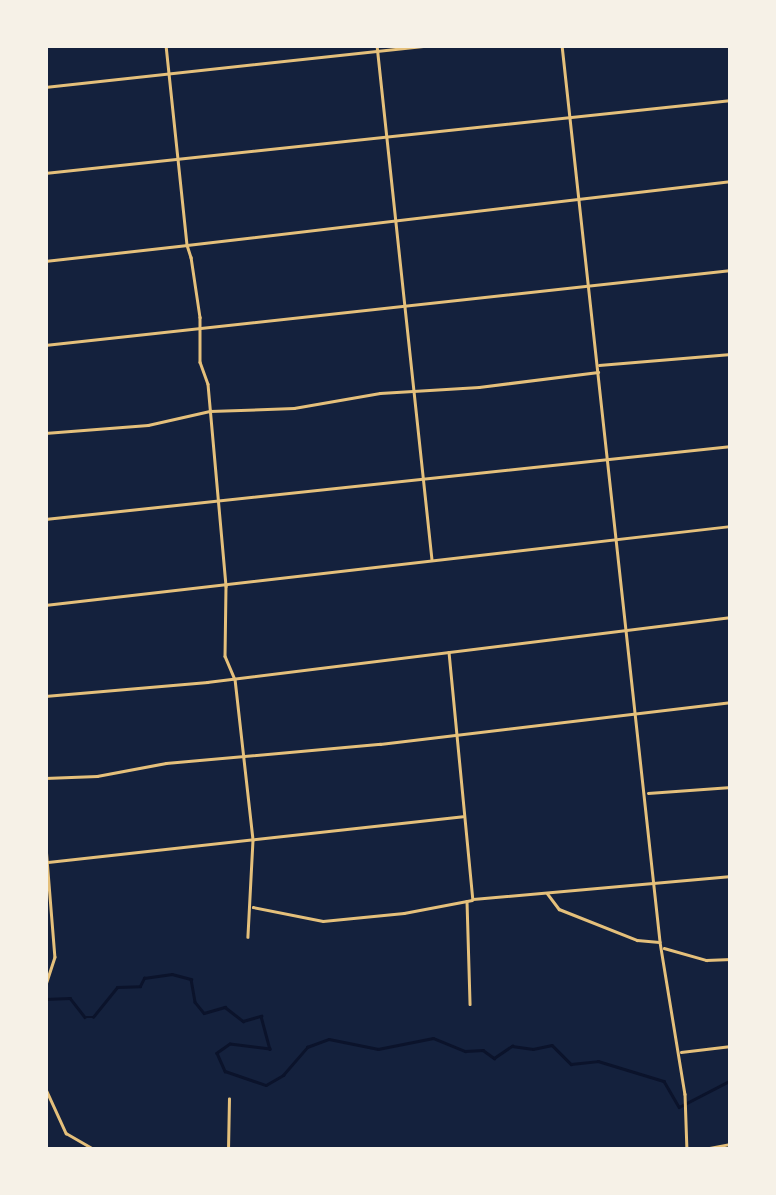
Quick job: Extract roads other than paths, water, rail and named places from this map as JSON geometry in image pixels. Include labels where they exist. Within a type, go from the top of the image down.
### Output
[{"type":"street","points":[[166,45],[200,362],[210,412],[226,586],[225,656],[235,678],[253,840],[248,937]]},
{"type":"street","points":[[45,87],[430,45]]},
{"type":"street","points":[[562,45],[661,945],[685,1094],[688,1150]]},
{"type":"street","points":[[377,48],[432,562]]},
{"type":"street","points":[[45,173],[571,114],[731,100]]},
{"type":"street","points":[[45,261],[731,182]]},
{"type":"street","points":[[45,345],[731,270]]},
{"type":"street","points":[[598,365],[731,354]]},
{"type":"street","points":[[45,433],[158,424],[210,412],[294,408],[599,372]]},
{"type":"street","points":[[45,519],[731,446]]},
{"type":"street","points":[[45,605],[731,526]]},
{"type":"street","points":[[45,696],[235,678],[731,617]]},
{"type":"street","points":[[449,650],[473,899]]},
{"type":"street","points":[[45,778],[731,702]]},
{"type":"street","points":[[645,793],[731,787]]},
{"type":"street","points":[[47,858],[462,816]]},
{"type":"street","points":[[45,834],[55,958],[45,988]]},
{"type":"street","points":[[251,906],[323,921],[473,899],[731,876]]},
{"type":"street","points":[[548,893],[559,909],[637,940],[706,960],[731,959]]},
{"type":"street","points":[[466,901],[470,1004]]},
{"type":"street","points":[[45,936],[52,936]]},
{"type":"street","points":[[679,1052],[731,1046]]},
{"type":"street","points":[[45,1087],[66,1133],[94,1150]]},
{"type":"street","points":[[228,1150],[229,1099]]},
{"type":"street","points":[[699,1150],[731,1144]]},
{"type":"waterway","points":[[45,999],[70,998],[85,1017],[93,1017],[117,987],[140,986],[144,978],[172,974],[191,979],[195,1002],[204,1013],[225,1007],[243,1021],[261,1016],[270,1049],[230,1044],[217,1053],[225,1071],[266,1085],[283,1075],[307,1047],[329,1039],[378,1049],[433,1038],[465,1051],[483,1050],[494,1058],[512,1046],[533,1049],[552,1045],[571,1064],[598,1061],[664,1081],[679,1107],[731,1080]]}]
